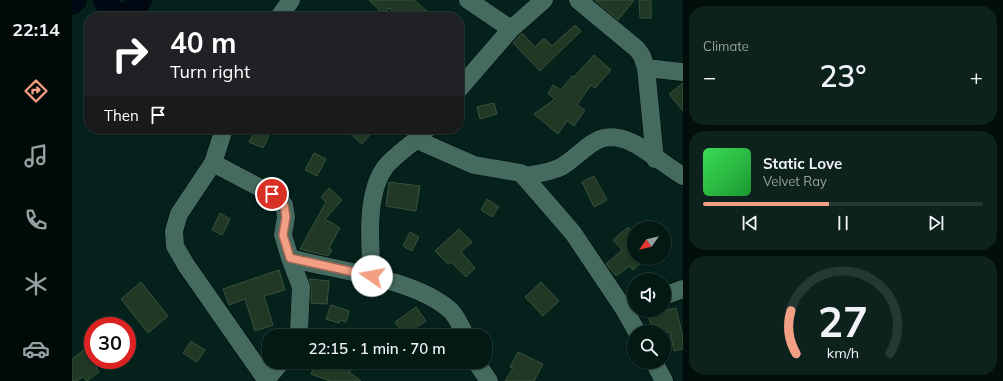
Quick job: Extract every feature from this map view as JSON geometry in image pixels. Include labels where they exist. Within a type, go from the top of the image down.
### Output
[{"type":"street","points":[[283,12],[291,0]]},
{"type":"street","points":[[468,0],[511,29]]},
{"type":"street","points":[[464,83],[511,29],[544,0]]},
{"type":"street","points":[[578,0],[637,49],[642,56],[646,68],[655,159]]},
{"type":"street","points":[[646,68],[683,72]]},
{"type":"street","points":[[222,134],[213,163],[179,214],[174,230],[175,246],[267,380],[276,369]]},
{"type":"street","points":[[372,276],[370,243],[376,188],[386,167],[422,135],[474,165],[525,176],[541,199],[573,233],[627,304]]},
{"type":"street","points":[[525,176],[560,167],[592,142],[604,138],[618,138],[633,143],[655,159],[683,176]]},
{"type":"street","points":[[213,163],[272,194],[284,205],[286,217],[283,235],[301,287],[299,329]]},
{"type":"street","points":[[290,258],[372,276],[428,294],[451,311],[462,329]]},
{"type":"street","points":[[671,293],[683,289]]},
{"type":"street","points":[[481,369],[489,381]]},
{"type":"street","points":[[658,369],[664,381]]},
{"type":"building","points":[[369,0],[414,0],[428,12],[394,12],[389,8],[385,12],[381,12]]},
{"type":"building","points":[[595,0],[634,0],[618,20]]},
{"type":"building","points":[[639,0],[651,0],[651,18],[640,18]]},
{"type":"building","points":[[575,25],[581,31],[540,71],[513,43],[522,33],[535,47],[544,38],[552,46]]},
{"type":"building","points":[[594,55],[611,70],[595,88],[591,85],[577,105],[585,110],[574,126],[567,121],[558,134],[534,114],[555,99],[548,94],[553,85],[561,90],[572,76],[574,77]]},
{"type":"building","points":[[683,83],[683,111],[669,94]]},
{"type":"building","points":[[494,103],[497,114],[480,119],[477,107]]},
{"type":"building","points":[[253,134],[270,134],[263,148],[249,142]]},
{"type":"building","points":[[351,134],[371,134],[362,144]]},
{"type":"building","points":[[314,153],[326,159],[317,176],[305,170]]},
{"type":"building","points":[[594,176],[607,200],[594,207],[582,182]]},
{"type":"building","points":[[389,182],[420,186],[416,211],[386,206]]},
{"type":"building","points":[[329,188],[342,200],[325,219],[340,228],[329,248],[332,250],[328,256],[300,249],[326,202],[321,197]]},
{"type":"building","points":[[487,199],[499,207],[492,217],[481,210]]},
{"type":"building","points":[[220,213],[230,219],[222,235],[212,230]]},
{"type":"building","points":[[627,228],[627,265],[638,265],[633,270],[629,266],[616,276],[606,264],[622,250],[613,240]]},
{"type":"building","points":[[459,229],[472,242],[461,252],[475,268],[466,277],[451,262],[448,264],[435,251]]},
{"type":"building","points":[[410,232],[419,237],[412,251],[403,246]]},
{"type":"building","points":[[279,270],[285,290],[264,296],[273,325],[255,331],[245,299],[229,305],[223,289]]},
{"type":"building","points":[[309,279],[329,281],[327,304],[311,303],[311,287]]},
{"type":"building","points":[[141,282],[168,316],[148,333],[121,299]]},
{"type":"building","points":[[541,282],[559,301],[543,316],[525,297]]},
{"type":"building","points":[[331,305],[349,311],[346,322],[340,320],[339,323],[326,319]]},
{"type":"building","points":[[416,307],[426,321],[416,329],[400,329],[395,322]]},
{"type":"building","points":[[676,308],[683,337],[683,349],[674,351],[671,337],[671,325],[651,325],[649,317],[671,317],[671,309]]},
{"type":"building","points":[[191,341],[205,350],[197,362],[183,353]]},
{"type":"building","points":[[84,350],[84,369],[97,369],[99,372],[87,381],[83,377],[77,381],[72,381],[72,359]]},
{"type":"building","points":[[518,352],[543,364],[534,381],[505,381],[513,368],[510,367]]},
{"type":"building","points":[[313,369],[350,369],[351,370],[349,372],[361,381],[330,381],[311,374]]},
{"type":"waterway","points":[[72,3],[75,0]]},
{"type":"waterway","points":[[105,0],[113,12]]},
{"type":"waterway","points":[[131,12],[140,0]]},
{"type":"route","points":[[272,194],[284,205],[286,217],[283,235],[290,258],[372,276]]}]
